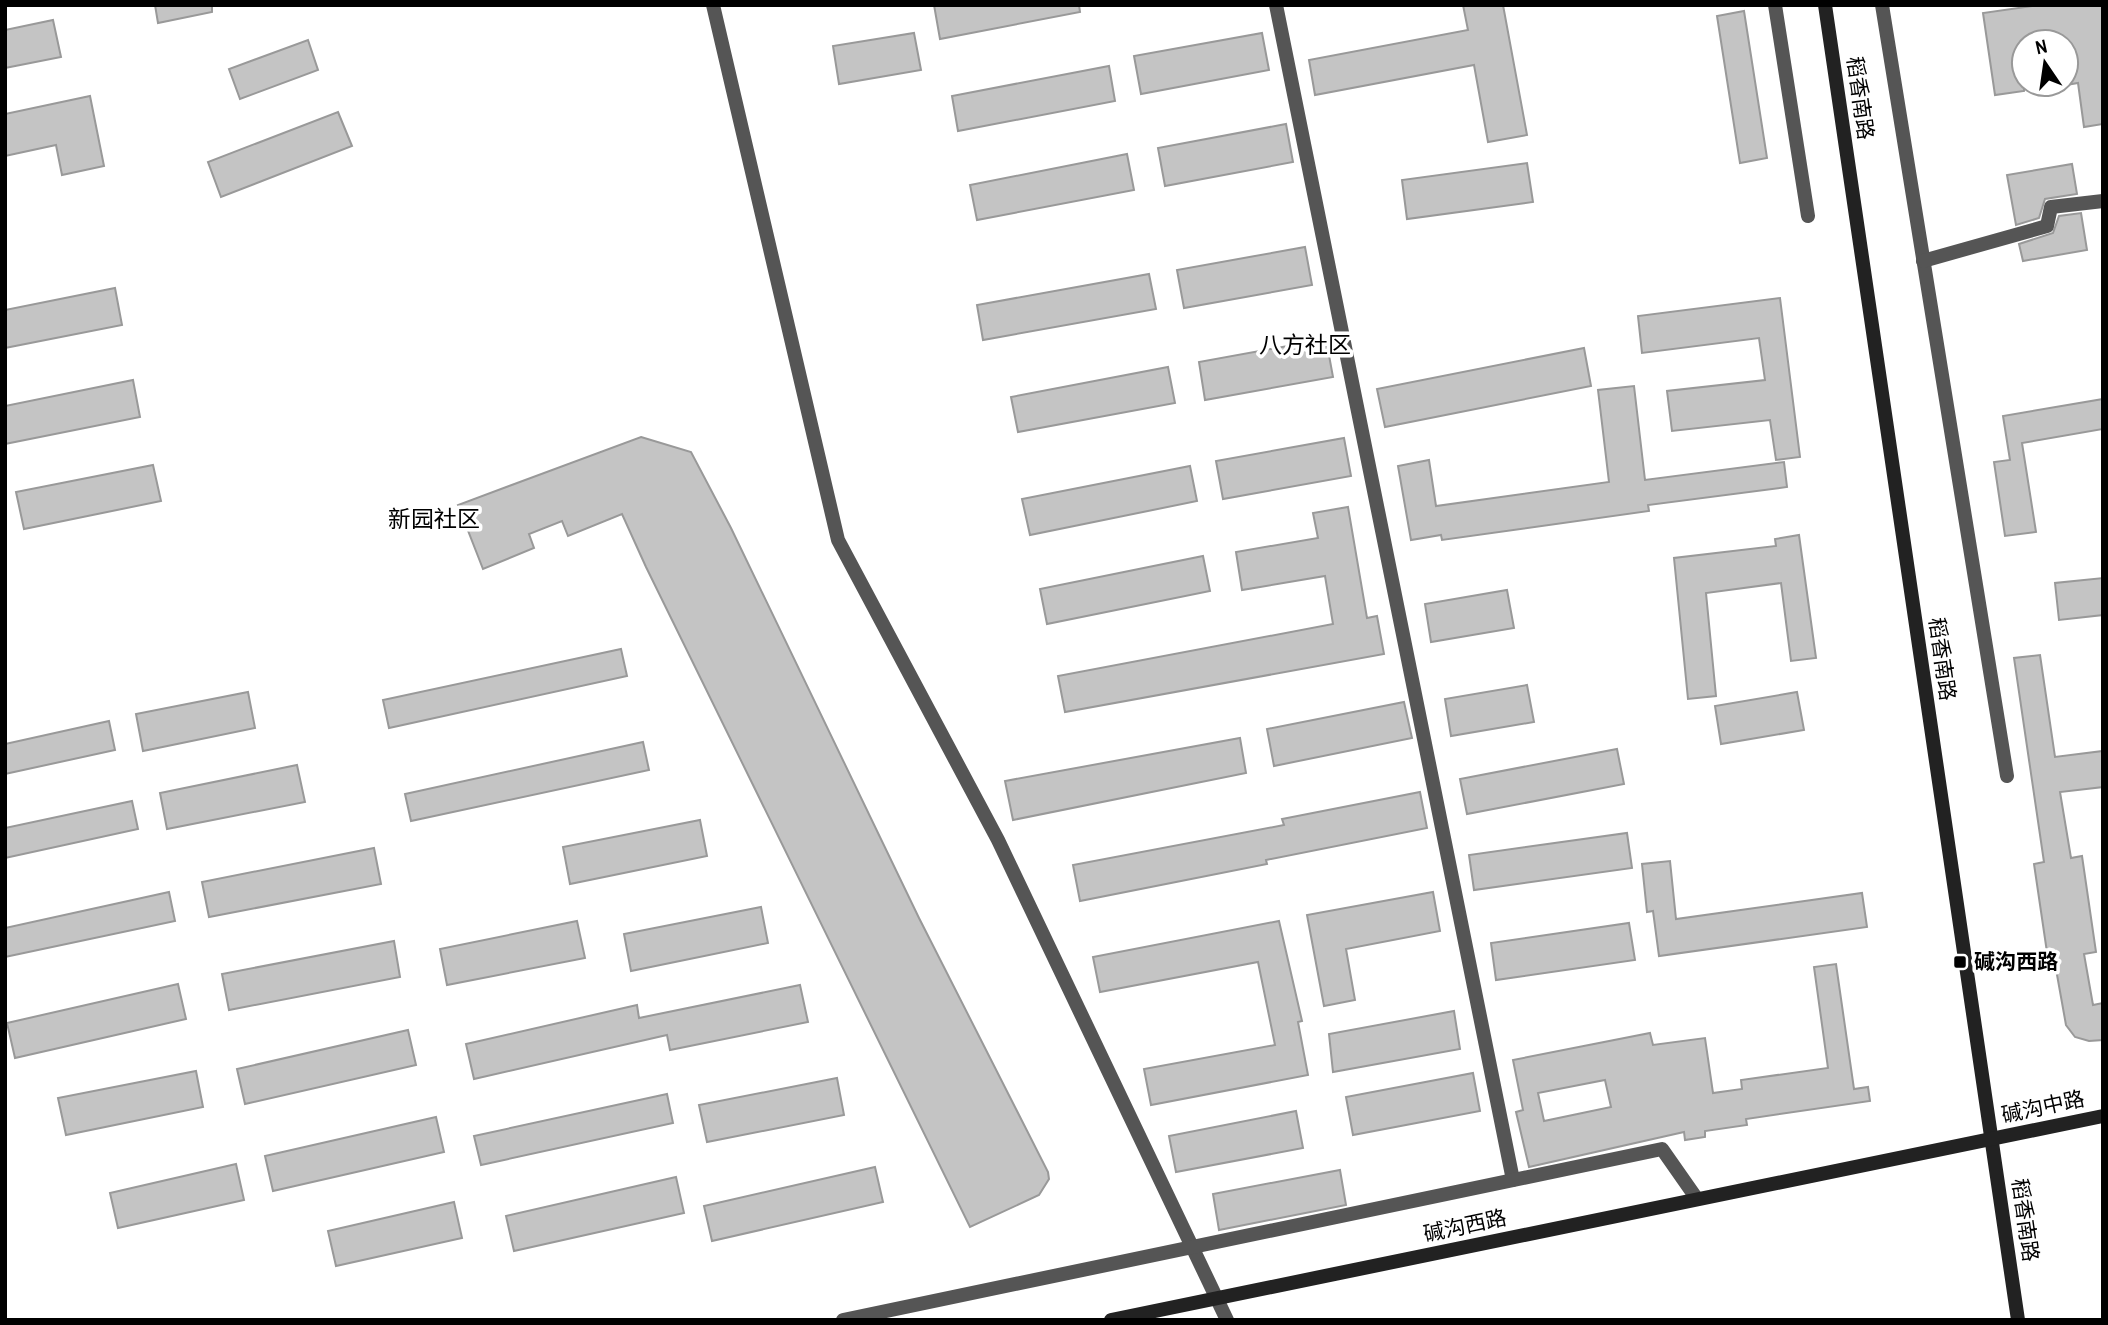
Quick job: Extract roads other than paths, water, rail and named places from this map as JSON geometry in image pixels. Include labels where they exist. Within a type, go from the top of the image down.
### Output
[{"type":"main road","name":"稻香南路","points":[[1825,5],[2018,1320]]},
{"type":"main road","name":"碱沟中路","points":[[1992,1139],[2103,1116]]},
{"type":"main road","name":"碱沟西路","points":[[1111,1320],[1992,1139]]},
{"type":"street","points":[[713,5],[838,540],[998,840],[1227,1320]]},
{"type":"street","points":[[1276,5],[1513,1180]]},
{"type":"street","points":[[1775,5],[1808,216]]},
{"type":"street","points":[[1882,5],[2007,776]]},
{"type":"street","points":[[1923,261],[2047,226],[2051,207],[2103,201]]},
{"type":"street","points":[[843,1320],[1662,1149],[1697,1199]]},
{"type":"place","name":"碱沟西路","points":[[1960,962]]},
{"type":"district","name":"八方社区","points":[[1305,345]]},
{"type":"district","name":"新园社区","points":[[434,519]]}]
